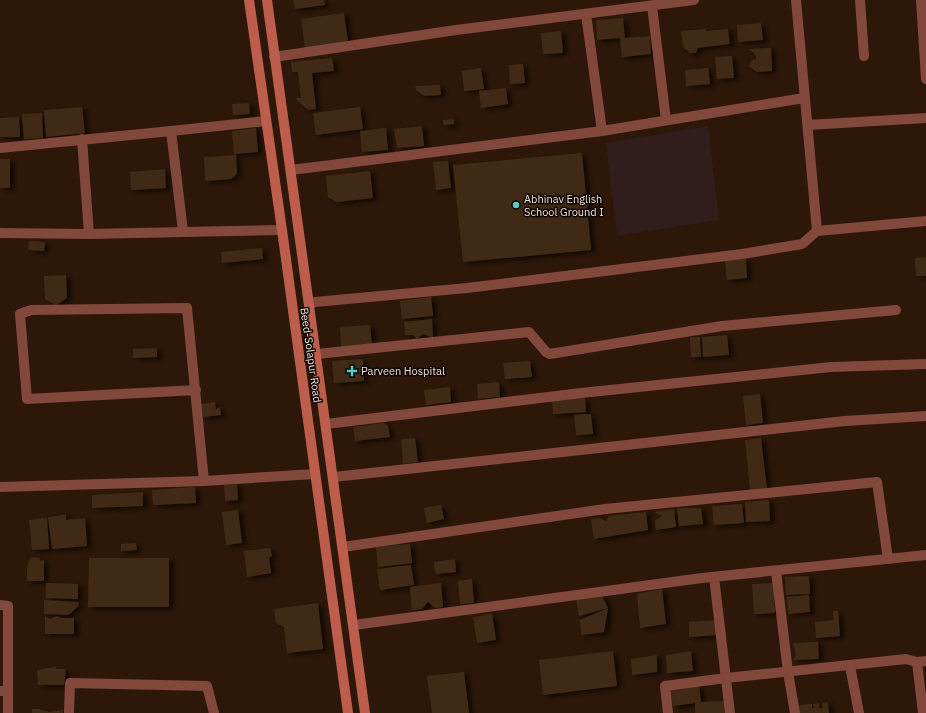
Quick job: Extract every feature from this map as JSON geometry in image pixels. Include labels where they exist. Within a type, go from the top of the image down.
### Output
[{"type":"main road","name":"Beed-Solapur Road","points":[[249,0],[348,713]]},
{"type":"main road","name":"Beed-Solapur Road","points":[[267,0],[334,477],[365,713]]},
{"type":"street","points":[[274,57],[456,30],[694,0]]},
{"type":"street","points":[[796,0],[817,231]]},
{"type":"street","points":[[860,0],[864,56]]},
{"type":"street","points":[[921,0],[926,79]]},
{"type":"street","points":[[652,6],[666,120]]},
{"type":"street","points":[[586,14],[602,131]]},
{"type":"street","points":[[291,170],[602,131],[804,98]]},
{"type":"street","points":[[808,125],[926,118]]},
{"type":"street","points":[[0,148],[266,121]]},
{"type":"street","points":[[171,131],[183,231]]},
{"type":"street","points":[[82,139],[89,234]]},
{"type":"street","points":[[310,304],[315,302],[467,288],[742,254],[802,244],[817,231],[926,221]]},
{"type":"street","points":[[0,233],[89,234],[282,230]]},
{"type":"street","points":[[196,390],[27,400],[20,314],[31,310],[188,308],[196,390],[204,480]]},
{"type":"street","points":[[316,354],[530,332],[546,352],[550,354],[722,326],[896,310]]},
{"type":"street","points":[[326,424],[581,392],[831,366],[926,364]]},
{"type":"street","points":[[334,477],[837,422],[926,416]]},
{"type":"street","points":[[0,487],[204,480],[315,474]]},
{"type":"street","points":[[343,547],[605,509],[878,482],[888,559]]},
{"type":"street","points":[[354,625],[714,577],[926,555]]},
{"type":"street","points":[[776,571],[788,672],[795,713]]},
{"type":"street","points":[[714,577],[730,713]]},
{"type":"street","points":[[0,605],[8,606],[4,691],[8,713]]},
{"type":"street","points":[[668,713],[666,686],[726,678],[906,659],[922,662],[923,713]]},
{"type":"street","points":[[850,666],[859,713]]},
{"type":"street","points":[[70,713],[70,683],[207,686],[214,713]]},
{"type":"shaded area","points":[[708,126],[719,220],[617,236],[606,143]]},
{"type":"building","points":[[293,0],[324,0],[325,5],[295,9]]},
{"type":"building","points":[[344,13],[348,42],[305,48],[301,19]]},
{"type":"building","points":[[623,18],[625,38],[650,36],[651,54],[622,57],[620,38],[597,40],[596,20]]},
{"type":"building","points":[[761,23],[763,40],[738,42],[737,25]]},
{"type":"building","points":[[706,29],[706,31],[728,29],[730,44],[698,48],[696,53],[690,53],[683,47],[681,31]]},
{"type":"building","points":[[561,31],[563,53],[543,54],[541,33]]},
{"type":"building","points":[[771,48],[772,71],[757,72],[749,66],[751,61],[756,59],[756,56],[750,49]]},
{"type":"building","points":[[732,56],[734,78],[717,79],[715,57]]},
{"type":"building","points":[[332,58],[334,71],[312,73],[316,109],[308,110],[295,98],[301,98],[298,72],[292,72],[291,62]]},
{"type":"building","points":[[523,64],[525,83],[510,84],[509,65]]},
{"type":"building","points":[[481,68],[484,89],[464,91],[462,71]]},
{"type":"building","points":[[708,68],[710,84],[686,86],[685,70]]},
{"type":"building","points":[[440,85],[441,95],[424,96],[416,90],[415,86]]},
{"type":"building","points":[[506,88],[508,104],[481,108],[479,91]]},
{"type":"building","points":[[249,103],[250,114],[233,115],[232,104]]},
{"type":"building","points":[[82,107],[85,133],[46,137],[44,110]]},
{"type":"building","points":[[360,107],[363,129],[316,135],[313,113]]},
{"type":"building","points":[[42,113],[43,138],[24,139],[22,114]]},
{"type":"building","points":[[19,117],[20,137],[0,137],[0,118]]},
{"type":"building","points":[[454,119],[454,124],[444,125],[443,120]]},
{"type":"building","points":[[422,126],[424,146],[397,148],[394,129]]},
{"type":"building","points":[[256,128],[258,152],[234,154],[232,131]]},
{"type":"building","points":[[386,128],[388,150],[362,152],[360,131]]},
{"type":"building","points":[[582,153],[591,250],[463,262],[453,165]]},
{"type":"building","points":[[236,155],[237,174],[231,179],[205,181],[204,157]]},
{"type":"building","points":[[0,159],[10,159],[10,188],[0,188]]},
{"type":"building","points":[[448,161],[451,188],[436,190],[433,162]]},
{"type":"building","points":[[165,169],[166,188],[131,190],[130,172]]},
{"type":"building","points":[[370,171],[373,198],[337,202],[328,197],[326,176]]},
{"type":"building","points":[[29,241],[45,242],[44,251],[28,250]]},
{"type":"building","points":[[262,248],[263,259],[222,263],[221,252]]},
{"type":"building","points":[[926,257],[926,276],[916,276],[915,258]]},
{"type":"building","points":[[746,259],[747,278],[727,280],[725,260]]},
{"type":"building","points":[[66,275],[67,298],[56,305],[45,299],[44,276]]},
{"type":"building","points":[[431,297],[433,316],[402,319],[400,301]]},
{"type":"building","points":[[432,319],[433,338],[423,334],[417,339],[413,335],[405,335],[404,322]]},
{"type":"building","points":[[370,325],[372,345],[341,347],[340,327]]},
{"type":"building","points":[[727,335],[729,355],[703,357],[702,337]]},
{"type":"building","points":[[690,337],[700,337],[701,357],[691,357]]},
{"type":"building","points":[[157,348],[157,357],[133,358],[133,349]]},
{"type":"building","points":[[363,359],[364,381],[334,383],[332,361]]},
{"type":"building","points":[[530,361],[532,377],[505,379],[503,363]]},
{"type":"building","points":[[499,382],[500,397],[478,399],[477,384]]},
{"type":"building","points":[[450,387],[451,402],[426,405],[424,390]]},
{"type":"building","points":[[760,394],[763,423],[746,425],[743,396]]},
{"type":"building","points":[[585,398],[586,412],[553,414],[552,400]]},
{"type":"building","points":[[215,402],[216,409],[220,407],[221,415],[203,417],[201,404]]},
{"type":"building","points":[[591,414],[593,434],[576,435],[574,415]]},
{"type":"building","points":[[384,423],[388,426],[390,437],[355,441],[353,427]]},
{"type":"building","points":[[415,438],[418,462],[403,464],[401,439]]},
{"type":"building","points":[[761,438],[767,489],[750,490],[745,440]]},
{"type":"building","points":[[237,484],[238,500],[225,501],[224,485]]},
{"type":"building","points":[[195,487],[196,503],[153,505],[152,490]]},
{"type":"building","points":[[143,492],[143,506],[92,508],[92,495]]},
{"type":"building","points":[[769,500],[770,521],[746,522],[745,502]]},
{"type":"building","points":[[742,504],[744,523],[714,525],[712,506]]},
{"type":"building","points":[[441,505],[444,519],[427,523],[424,508]]},
{"type":"building","points":[[677,508],[701,508],[703,524],[679,526]]},
{"type":"building","points":[[674,509],[676,527],[656,530],[655,521],[662,516],[654,512]]},
{"type":"building","points":[[238,510],[242,543],[226,545],[222,512]]},
{"type":"building","points":[[646,512],[648,530],[594,539],[591,519],[600,518],[606,521],[609,516]]},
{"type":"building","points":[[66,515],[66,520],[85,518],[87,546],[52,549],[48,517]]},
{"type":"building","points":[[47,518],[49,549],[32,550],[29,520]]},
{"type":"building","points":[[136,543],[137,550],[121,551],[121,544]]},
{"type":"building","points":[[410,544],[412,563],[378,567],[376,547]]},
{"type":"building","points":[[270,548],[272,556],[269,558],[271,573],[247,577],[244,551]]},
{"type":"building","points":[[31,557],[39,558],[40,561],[44,560],[44,581],[27,581],[27,566]]},
{"type":"building","points":[[89,558],[169,558],[169,607],[88,607]]},
{"type":"building","points":[[455,559],[456,572],[435,574],[434,562]]},
{"type":"building","points":[[411,565],[414,585],[380,590],[377,569]]},
{"type":"building","points":[[809,576],[810,594],[786,595],[785,577]]},
{"type":"building","points":[[472,579],[474,603],[460,604],[458,581]]},
{"type":"building","points":[[46,583],[78,584],[78,599],[46,598]]},
{"type":"building","points":[[441,583],[443,607],[435,608],[428,602],[422,609],[412,610],[410,587]]},
{"type":"building","points":[[773,583],[775,613],[754,614],[752,584]]},
{"type":"building","points":[[662,589],[666,624],[640,628],[637,594]]},
{"type":"building","points":[[809,595],[810,612],[788,614],[787,597]]},
{"type":"building","points":[[602,596],[608,608],[579,616],[576,598]]},
{"type":"building","points":[[44,600],[78,602],[79,606],[68,615],[44,614]]},
{"type":"building","points":[[318,603],[323,649],[287,653],[284,627],[276,623],[274,609]]},
{"type":"building","points":[[608,608],[604,632],[581,635],[580,620]]},
{"type":"building","points":[[833,611],[838,611],[840,636],[816,638],[815,622],[834,620]]},
{"type":"building","points":[[492,614],[496,640],[477,643],[473,617]]},
{"type":"building","points":[[45,616],[50,619],[57,616],[61,618],[74,618],[74,634],[45,634]]},
{"type":"building","points":[[715,620],[717,635],[689,637],[689,622]]},
{"type":"building","points":[[818,642],[819,659],[793,660],[796,655],[793,643]]},
{"type":"building","points":[[613,651],[617,686],[543,695],[539,660]]},
{"type":"building","points":[[691,651],[693,671],[667,673],[666,655]]},
{"type":"building","points":[[657,655],[657,672],[632,675],[631,659]]},
{"type":"building","points":[[55,667],[57,669],[66,669],[64,685],[38,685],[37,670]]},
{"type":"building","points":[[464,672],[469,713],[432,713],[427,676]]},
{"type":"building","points":[[699,686],[701,702],[724,701],[725,713],[695,713],[695,703],[673,706],[670,690]]},
{"type":"building","points":[[828,702],[829,713],[800,713],[799,705],[812,704],[812,708],[814,708],[813,704],[819,703],[819,708],[823,708],[822,703]]},
{"type":"building","points":[[32,709],[39,709],[49,712],[63,710],[63,713],[32,713]]},
{"type":"place","name":"Abhinav English School Ground I","points":[[516,205]]},
{"type":"place","name":"Parveen Hospital","points":[[352,371]]}]
